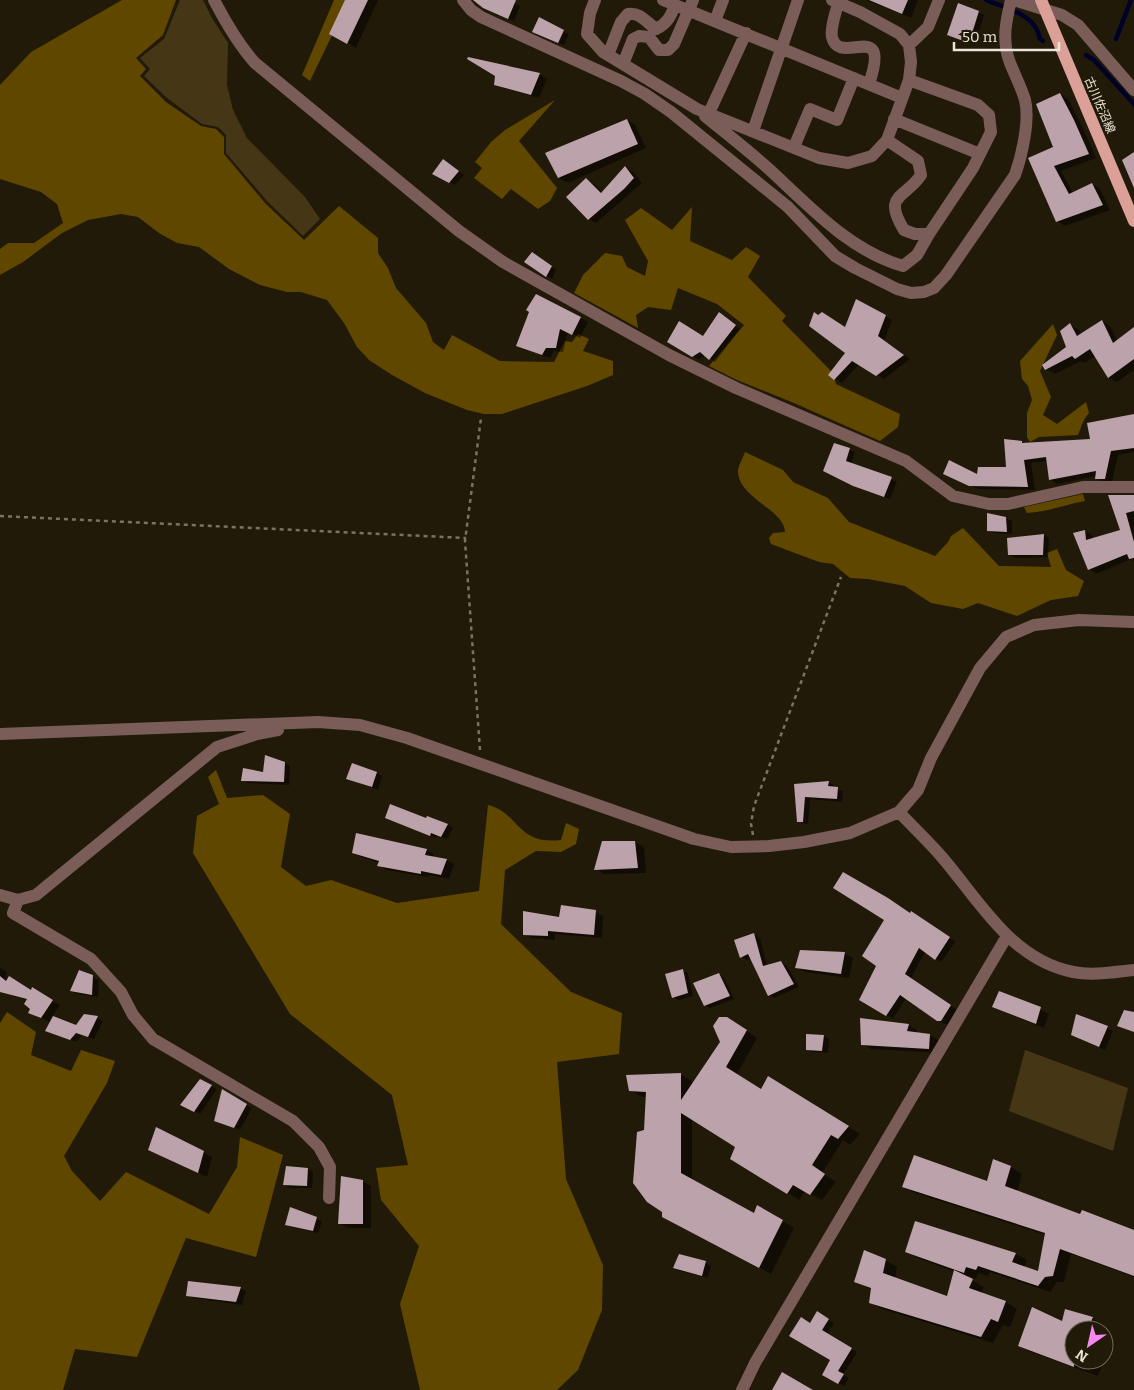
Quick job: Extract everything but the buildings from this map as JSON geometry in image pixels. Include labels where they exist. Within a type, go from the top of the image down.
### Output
[{"type":"main road","name":"古川佐沼線","points":[[1043,4],[1134,221]]},
{"type":"street","points":[[214,0],[226,24],[241,47],[255,62],[459,231],[502,262],[669,355],[736,388],[906,461],[952,496],[989,504],[1008,504],[1083,487],[1134,487]]},
{"type":"street","points":[[463,0],[471,10],[481,17],[621,81],[645,94],[671,112],[788,207],[835,256],[854,268],[911,293],[924,292],[934,288],[946,275],[1015,175],[1024,145],[1026,108],[1005,46],[1006,18],[1012,0],[1043,4],[1078,25],[1134,90]]},
{"type":"street","points":[[595,0],[590,13],[587,34],[602,52],[703,111],[819,158],[848,163],[872,156],[887,140],[909,80],[911,62],[909,45],[900,34],[860,12],[835,1],[832,39],[837,45],[846,49],[862,46],[869,47],[874,52],[874,68],[868,84]]},
{"type":"street","points":[[715,21],[724,0]]},
{"type":"street","points":[[753,131],[798,0]]},
{"type":"street","points":[[909,45],[928,27],[939,0]]},
{"type":"street","points":[[608,55],[621,22],[628,14],[635,13],[642,16],[656,29],[665,25],[670,17],[669,2],[691,5],[715,21],[902,98]]},
{"type":"street","points":[[622,64],[633,39],[639,36],[649,37],[659,50],[668,50],[674,44],[691,5]]},
{"type":"street","points":[[703,111],[746,33]]},
{"type":"street","points":[[794,147],[810,109],[837,120],[854,78]]},
{"type":"street","points":[[703,111],[842,234],[887,262],[904,266],[917,255],[980,154],[991,132],[989,115],[978,105],[909,80]]},
{"type":"street","points":[[894,119],[980,154]]},
{"type":"street","points":[[887,140],[918,160],[921,175],[915,184],[900,196],[895,204],[895,211],[904,230],[916,234],[929,234]]},
{"type":"street","points":[[0,734],[318,722],[360,725],[407,738],[694,838],[731,847],[804,842],[850,833],[898,812],[918,790],[931,758],[980,668],[1006,637],[1034,625],[1079,620],[1134,622]]},
{"type":"street","points":[[0,894],[18,900],[36,895],[217,747],[257,734],[318,722]]},
{"type":"street","points":[[898,812],[940,856],[1007,936],[1033,955],[1052,965],[1072,972],[1093,974],[1134,970]]},
{"type":"street","points":[[18,900],[13,913],[91,959],[121,992],[133,1015],[153,1039],[293,1121],[319,1147],[330,1167],[329,1198]]},
{"type":"street","points":[[742,1390],[765,1346],[1007,936]]},
{"type":"path","points":[[481,418],[466,538],[481,764]]},
{"type":"path","points":[[0,516],[466,538]]},
{"type":"path","points":[[756,846],[751,824],[754,806],[841,577]]},
{"type":"shaded area","points":[[122,0],[176,0],[163,35],[136,58],[146,69],[140,76],[166,102],[201,126],[216,129],[224,137],[224,154],[265,203],[304,240],[339,206],[378,238],[378,253],[388,268],[396,288],[426,323],[433,342],[444,350],[452,335],[500,361],[554,362],[565,341],[572,342],[578,334],[589,339],[583,351],[613,361],[613,375],[587,386],[502,414],[484,414],[467,410],[425,393],[369,360],[357,347],[344,323],[327,300],[301,292],[287,292],[260,285],[229,269],[199,247],[177,243],[159,233],[138,217],[121,214],[88,220],[62,233],[23,262],[0,275],[0,249],[8,243],[34,243],[63,223],[57,204],[41,192],[0,179],[0,85],[31,52]]},
{"type":"shaded area","points":[[180,0],[203,0],[228,43],[227,85],[233,110],[247,138],[305,197],[320,219],[303,236],[267,201],[226,153],[226,135],[218,127],[202,124],[167,98],[144,76],[150,69],[140,58],[164,39]]},
{"type":"shaded area","points":[[334,0],[349,0],[310,81],[302,75]]},
{"type":"shaded area","points":[[555,100],[519,141],[557,188],[550,201],[538,209],[511,189],[502,199],[474,178],[482,168],[475,162],[491,142],[505,130]]},
{"type":"shaded area","points":[[692,207],[690,241],[732,260],[746,247],[760,256],[748,277],[786,316],[782,321],[833,373],[836,384],[900,414],[898,427],[880,441],[737,380],[709,366],[744,325],[717,304],[678,288],[671,310],[648,307],[636,315],[638,328],[574,293],[583,275],[605,253],[622,256],[627,267],[645,276],[648,261],[625,220],[641,208],[672,230]]},
{"type":"shaded area","points":[[1053,324],[1057,335],[1040,371],[1051,397],[1043,415],[1057,424],[1086,402],[1089,413],[1083,421],[1078,435],[1039,437],[1030,442],[1027,437],[1027,413],[1032,400],[1028,386],[1022,379],[1020,361]]},
{"type":"shaded area","points":[[745,452],[783,470],[793,482],[828,498],[849,522],[935,556],[951,536],[963,528],[999,566],[1051,567],[1047,553],[1057,549],[1066,570],[1084,581],[1078,596],[1051,600],[1017,616],[978,603],[963,609],[931,603],[905,586],[868,579],[850,578],[833,564],[819,562],[771,544],[769,538],[773,533],[785,532],[783,524],[778,517],[745,489],[740,480],[738,469]]},
{"type":"shaded area","points":[[1083,494],[1085,501],[1049,510],[1027,513],[1024,507]]},
{"type":"shaded area","points":[[216,770],[227,798],[263,795],[290,814],[281,867],[306,886],[331,880],[397,903],[479,891],[488,805],[507,815],[535,838],[561,840],[566,823],[579,829],[576,844],[561,852],[536,851],[505,870],[501,924],[571,992],[622,1013],[619,1054],[557,1062],[566,1179],[603,1265],[602,1310],[578,1370],[557,1390],[420,1390],[400,1304],[419,1246],[381,1200],[376,1168],[408,1165],[392,1095],[290,1014],[193,853],[197,816],[219,804],[208,777]]},
{"type":"shaded area","points":[[7,1012],[36,1032],[31,1055],[71,1071],[81,1050],[115,1061],[107,1083],[64,1156],[72,1171],[100,1201],[126,1172],[209,1214],[237,1167],[240,1137],[283,1155],[256,1257],[186,1238],[137,1357],[75,1349],[63,1390],[0,1390],[0,1023]]},
{"type":"shaded area","points":[[1025,1050],[1128,1088],[1113,1151],[1009,1111]]},
{"type":"waterway","points":[[986,0],[1011,9],[1026,18],[1032,23],[1040,39],[1043,41]]},
{"type":"waterway","points":[[1116,39],[1131,0]]},
{"type":"waterway","points":[[1086,55],[1094,60],[1134,104]]}]
